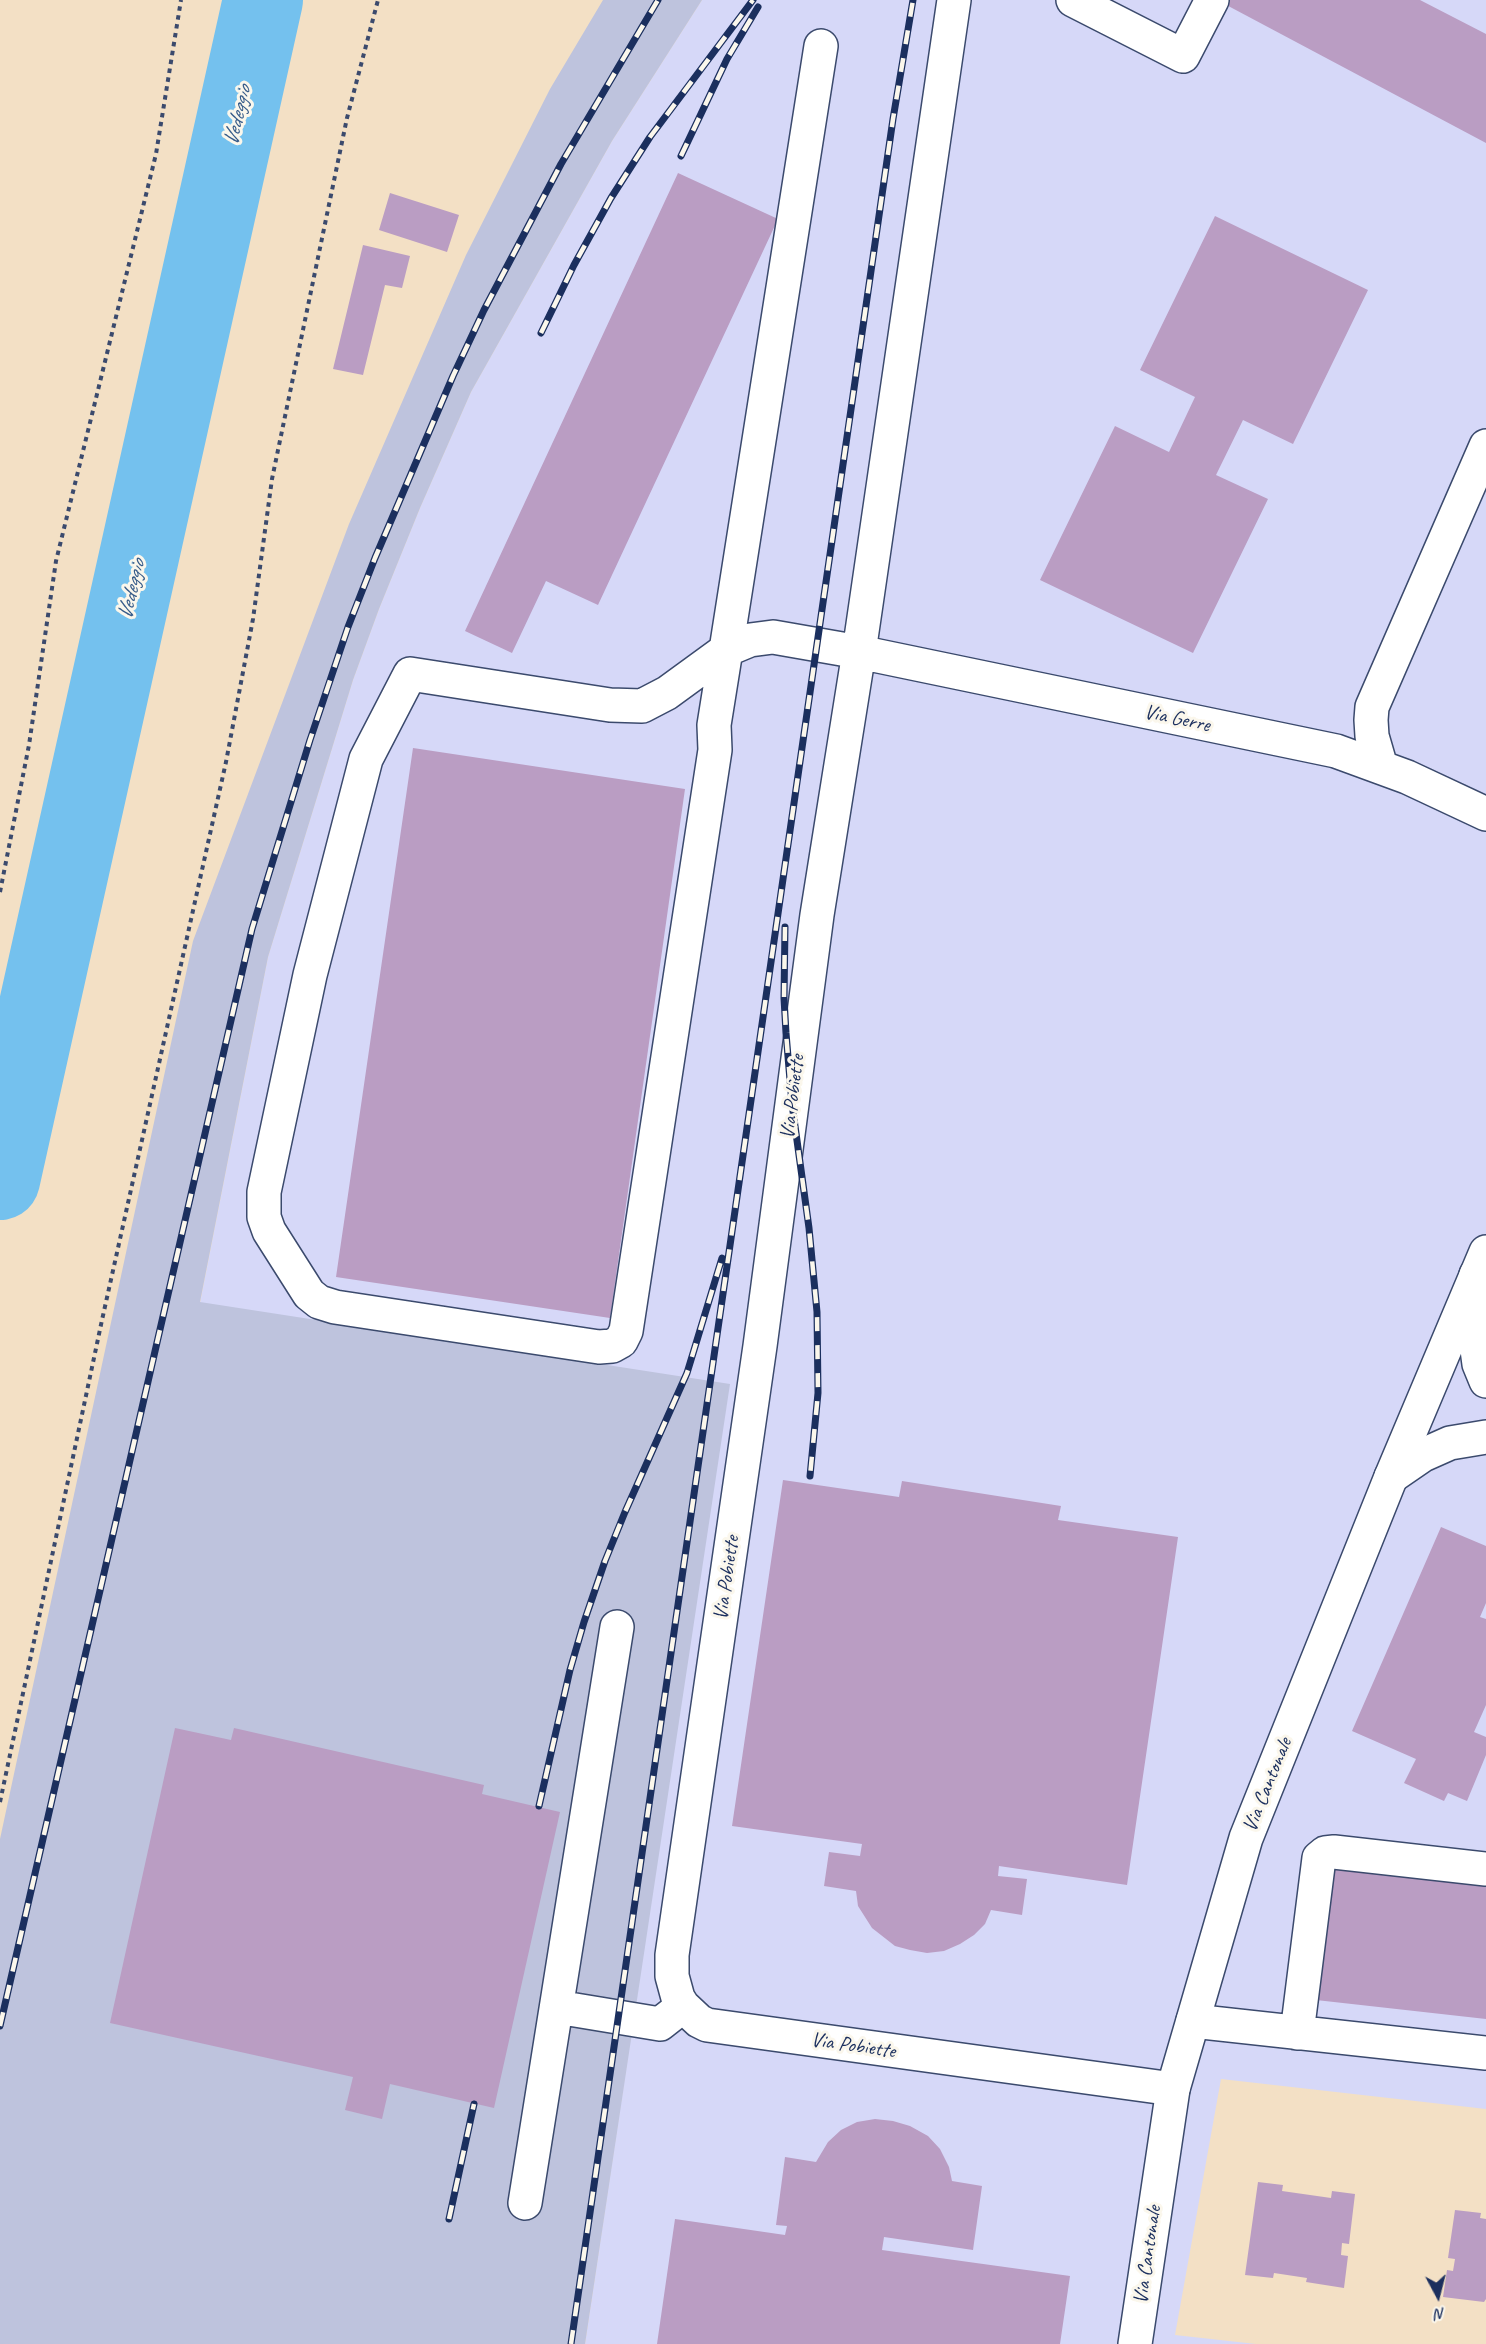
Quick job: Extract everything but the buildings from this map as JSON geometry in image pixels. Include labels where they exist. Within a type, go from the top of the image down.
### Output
[{"type":"street","name":"Via Pobiette","points":[[954,0],[859,652],[817,915],[760,1346],[672,1955],[674,1987],[683,2006],[699,2021],[718,2028],[1173,2089]]},
{"type":"street","points":[[1073,0],[1183,56],[1212,0]]},
{"type":"street","points":[[726,650],[667,693],[642,706],[610,705],[410,674],[366,759],[310,975],[264,1192],[264,1217],[269,1231],[309,1294],[319,1302],[335,1308],[599,1347],[612,1346],[621,1341],[628,1322],[715,750],[714,725],[726,650],[821,46]]},
{"type":"street","points":[[1381,767],[1372,736],[1372,707],[1486,446]]},
{"type":"street","name":"Via Gerre","points":[[726,650],[761,637],[817,644],[1336,751],[1381,767],[1486,814]]},
{"type":"street","points":[[1481,1263],[1476,1342],[1479,1364],[1486,1381]]},
{"type":"street","name":"Via Cantonale","points":[[1135,2344],[1173,2089],[1246,1838],[1391,1477],[1481,1263]]},
{"type":"street","points":[[1391,1477],[1424,1455],[1450,1443],[1486,1437]]},
{"type":"street","points":[[525,2202],[617,1628]]},
{"type":"street","points":[[1297,2032],[1319,1858],[1326,1853],[1334,1852],[1486,1869]]},
{"type":"street","points":[[557,2007],[660,2024],[683,2006]]},
{"type":"street","points":[[1193,2021],[1486,2053]]},
{"type":"path","points":[[0,892],[29,745],[56,561],[156,154],[181,0]]},
{"type":"path","points":[[0,1802],[102,1320],[226,762],[253,619],[272,480],[347,118],[378,0]]},
{"type":"shaded area","points":[[603,0],[702,0],[612,141],[471,392],[379,609],[353,680],[268,957],[200,1302],[730,1384],[585,2344],[0,2344],[0,1839],[193,941],[349,524],[466,255],[550,89]]},
{"type":"shaded area","points":[[702,0],[1486,0],[1486,2109],[1221,2079],[1175,2335],[1256,2344],[585,2344],[694,1613],[200,1303],[268,957],[353,680],[379,609],[471,392],[612,141]]},
{"type":"waterway","name":"Vedeggio","points":[[0,1180],[263,0]]},
{"type":"railway","points":[[0,2026],[252,929],[310,740],[348,627],[375,558],[453,376],[484,310],[561,164],[658,0]]},
{"type":"railway","points":[[541,333],[574,265],[611,198],[650,137],[753,0]]},
{"type":"railway","points":[[571,2344],[893,119],[913,0]]},
{"type":"railway","points":[[681,156],[727,59],[758,7]]},
{"type":"railway","points":[[785,927],[786,1033],[792,1104],[809,1228],[817,1312],[818,1393],[810,1476]]},
{"type":"railway","points":[[539,1806],[570,1670],[584,1622],[625,1512],[687,1373],[722,1258]]},
{"type":"railway","points":[[449,2219],[474,2104]]}]
